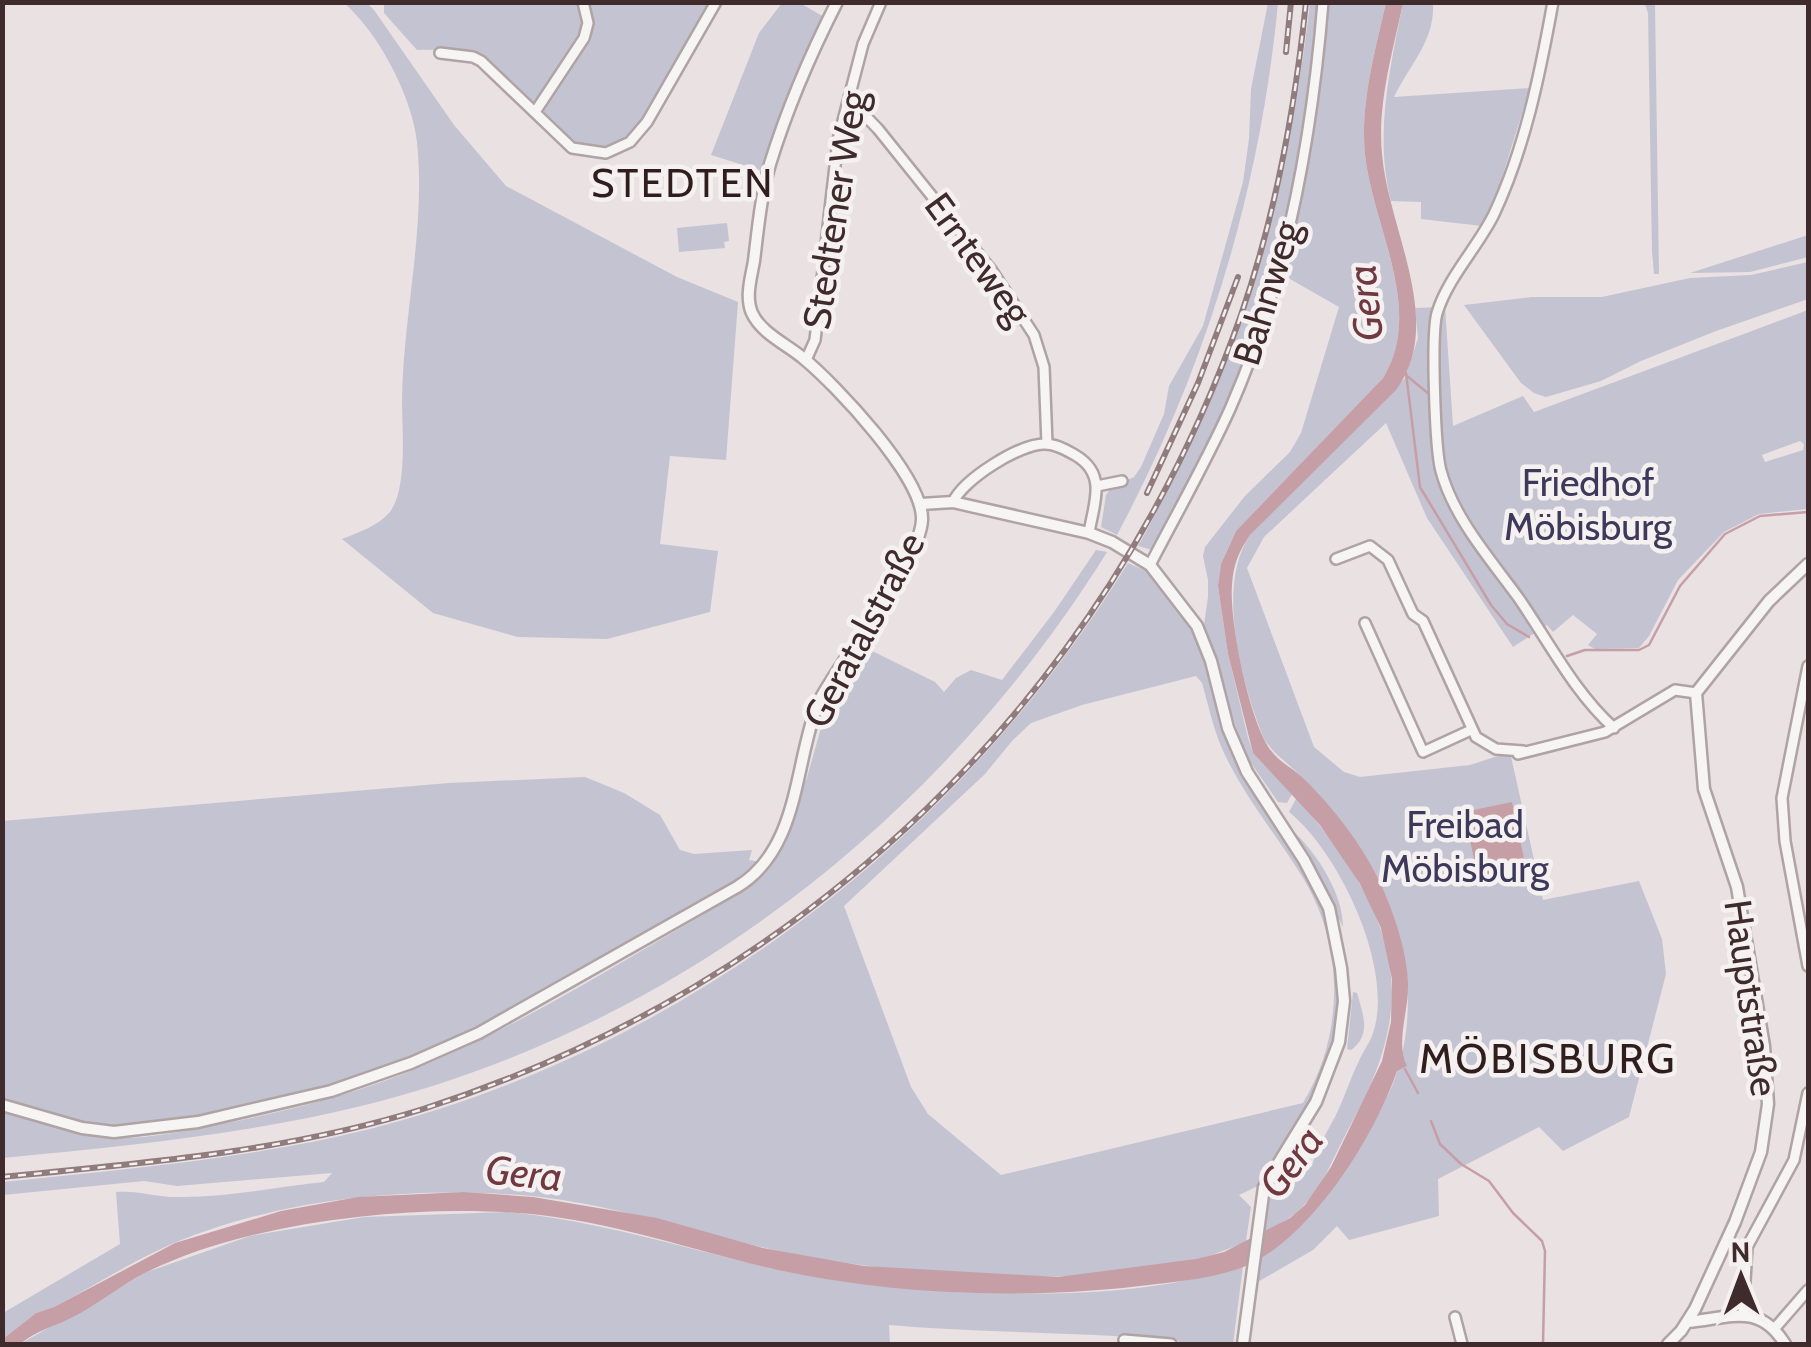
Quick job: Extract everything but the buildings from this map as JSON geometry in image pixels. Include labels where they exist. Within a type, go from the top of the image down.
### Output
[{"type":"street","points":[[535,112],[584,38],[588,23],[583,2]]},
{"type":"street","points":[[440,53],[481,61],[564,141],[583,152],[606,153],[630,142],[647,122],[716,2]]},
{"type":"street","name":"Geratalstraße","points":[[2,1105],[82,1128],[114,1132],[213,1119],[331,1092],[479,1033],[746,882],[764,865],[782,834],[818,703],[914,552],[922,521],[921,504],[862,418],[806,360],[756,320],[748,300],[770,164],[821,33],[838,2]]},
{"type":"street","name":"Stedtener Weg","points":[[806,360],[816,340],[838,140],[863,44],[881,2]]},
{"type":"street","name":"Bahnweg","points":[[1150,565],[1230,408],[1270,295],[1296,192],[1316,78],[1324,2]]},
{"type":"street","points":[[1553,2],[1532,102],[1503,192],[1445,294],[1436,318],[1438,456],[1446,484],[1480,545],[1577,688],[1614,728]]},
{"type":"street","name":"Ernteweg","points":[[850,99],[992,271],[1034,335],[1044,367],[1047,444]]},
{"type":"street","points":[[953,502],[956,494],[982,472],[1030,447],[1047,444],[1084,460],[1096,486],[1088,533]]},
{"type":"street","points":[[1096,486],[1122,481]]},
{"type":"street","points":[[921,504],[953,502],[1088,533],[1112,542],[1150,565],[1197,626],[1211,661],[1228,728],[1247,772],[1317,882],[1338,937],[1344,1000],[1334,1060],[1316,1102],[1264,1186],[1242,1344]]},
{"type":"street","points":[[1336,559],[1370,546],[1388,560],[1414,614],[1423,621],[1471,730],[1486,745],[1519,753],[1614,728],[1675,690],[1696,693],[1769,601],[1808,564]]},
{"type":"street","points":[[1365,623],[1424,752],[1471,730]]},
{"type":"street","points":[[1808,668],[1782,798],[1788,858],[1808,966]]},
{"type":"street","name":"Hauptstraße","points":[[1668,1344],[1688,1322],[1735,1222],[1761,1152],[1768,1104],[1764,1046],[1736,887],[1704,789],[1696,693]]},
{"type":"street","points":[[1744,1315],[1747,1247],[1794,1160],[1808,1094]]},
{"type":"street","points":[[1775,1328],[1808,1290]]},
{"type":"street","points":[[1688,1322],[1744,1315],[1762,1319],[1775,1328],[1785,1344]]},
{"type":"street","points":[[1455,1317],[1462,1344]]},
{"type":"street","points":[[1124,1340],[1171,1344]]},
{"type":"green space","points":[[344,3],[367,3],[374,10],[454,125],[506,186],[677,277],[738,302],[726,460],[670,456],[660,544],[718,551],[710,612],[607,639],[518,637],[433,613],[342,539],[384,518],[399,490],[403,369],[419,207],[417,142],[401,85],[369,30]]},
{"type":"green space","points":[[384,3],[579,3],[583,31],[535,102],[531,102],[482,58],[455,51],[417,50],[384,13]]},
{"type":"green space","points":[[587,3],[712,3],[634,130],[622,141],[598,149],[576,143],[544,117],[544,105],[589,37]]},
{"type":"green space","points":[[782,3],[800,3],[824,17],[763,171],[711,155],[759,33]]},
{"type":"green space","points":[[1268,3],[1278,3],[1270,73],[1243,210],[1224,277],[1177,408],[1117,535],[1101,527],[1106,495],[1111,488],[1134,477],[1141,467],[1164,414],[1169,386],[1203,326],[1243,182],[1251,89]]},
{"type":"green space","points":[[1310,3],[1386,3],[1370,78],[1364,136],[1370,183],[1393,269],[1399,325],[1395,352],[1383,378],[1236,531],[1221,564],[1218,586],[1228,654],[1248,738],[1253,753],[1292,794],[1287,803],[1278,802],[1244,753],[1204,625],[1208,580],[1203,556],[1205,547],[1245,496],[1290,452],[1301,433],[1339,307],[1276,271],[1228,407],[1156,551],[1138,546],[1203,415],[1252,284],[1287,148]]},
{"type":"green space","points":[[1403,3],[1433,3],[1433,17],[1426,41],[1394,97],[1530,88],[1498,190],[1482,226],[1421,219],[1421,202],[1391,201],[1384,126]]},
{"type":"green space","points":[[1645,4],[1655,5],[1659,274],[1654,274],[1652,251]]},
{"type":"green space","points":[[727,223],[729,241],[724,242],[725,248],[679,252],[677,228]]},
{"type":"green space","points":[[1808,235],[1808,257],[1750,272],[1690,273]]},
{"type":"green space","points":[[1808,262],[1808,299],[1716,331],[1601,381],[1546,397],[1521,383],[1464,305],[1532,297],[1602,297],[1690,278],[1751,275]]},
{"type":"green space","points":[[1445,307],[1453,426],[1523,396],[1534,412],[1808,310],[1808,509],[1759,514],[1724,532],[1678,580],[1639,648],[1595,649],[1588,645],[1597,634],[1573,615],[1553,632],[1547,625],[1513,647],[1427,518],[1386,423],[1264,537],[1247,568],[1314,747],[1344,772],[1360,777],[1470,765],[1510,752],[1543,900],[1639,881],[1662,939],[1666,974],[1629,1117],[1563,1151],[1539,1127],[1438,1179],[1439,1216],[1349,1240],[1337,1226],[1313,1250],[1256,1283],[1260,1259],[1292,1234],[1328,1195],[1381,1109],[1401,1057],[1408,996],[1399,936],[1378,879],[1343,825],[1264,739],[1241,664],[1233,608],[1234,581],[1250,535],[1405,378],[1418,338],[1415,308]],"holes":[[[1800,441],[1803,450],[1765,462],[1762,455]]]},
{"type":"green space","points":[[1096,550],[1107,552],[1040,650],[963,742],[879,826],[788,901],[690,968],[586,1025],[476,1071],[361,1106],[228,1132],[3,1158],[2,1110],[71,1131],[113,1138],[156,1136],[226,1123],[313,1103],[397,1076],[561,997],[739,894],[766,872],[789,831],[823,721],[862,651],[868,649],[935,682],[944,692],[956,678],[971,670],[1002,680]]},
{"type":"green space","points":[[1128,563],[1146,571],[1200,643],[1234,758],[1325,909],[1333,938],[1339,1001],[1335,1041],[1312,1100],[1260,1185],[1239,1195],[1251,1207],[1246,1241],[1197,1259],[1139,1270],[1007,1277],[813,1257],[618,1211],[532,1196],[396,1194],[305,1205],[216,1227],[174,1243],[36,1313],[3,1340],[3,1313],[120,1244],[116,1192],[213,1196],[324,1182],[332,1173],[177,1186],[144,1181],[3,1195],[3,1182],[233,1156],[370,1129],[486,1093],[598,1045],[704,987],[804,919],[897,842],[982,756],[1060,663]],"holes":[[[1196,676],[1202,683],[1225,755],[1303,878],[1326,933],[1332,962],[1332,1020],[1316,1077],[1303,1103],[1001,1175],[928,1114],[911,1087],[844,906],[985,774],[1031,723],[1082,705]]]},
{"type":"green space","points":[[585,777],[624,793],[660,815],[680,850],[694,854],[752,850],[749,860],[761,862],[735,883],[475,1029],[362,1075],[243,1107],[130,1127],[86,1125],[3,1101],[2,821],[449,783]]},
{"type":"green space","points":[[1297,797],[1355,877],[1375,914],[1387,952],[1392,991],[1388,1031],[1374,1076],[1325,1176],[1300,1209],[1261,1235],[1265,1203],[1301,1170],[1312,1166],[1372,1037],[1378,1007],[1376,977],[1358,914],[1326,854],[1289,812]]},
{"type":"green space","points":[[1295,833],[1328,876],[1339,901],[1343,927]]},
{"type":"green space","points":[[1353,992],[1357,993],[1362,1009],[1364,1031],[1351,1050],[1347,1049]]},
{"type":"green space","points":[[508,1212],[609,1229],[808,1275],[946,1290],[1117,1290],[1202,1277],[1243,1266],[1233,1344],[889,1325],[890,1344],[20,1344],[147,1272],[250,1236],[364,1217]]},
{"type":"shaded area","points":[[1386,3],[1403,3],[1387,78],[1381,135],[1386,183],[1415,306],[1416,335],[1410,364],[1396,390],[1250,535],[1237,558],[1232,585],[1234,623],[1256,721],[1276,757],[1303,778],[1361,848],[1390,906],[1407,973],[1402,1047],[1407,1066],[1397,1071],[1360,1149],[1303,1224],[1260,1259],[1223,1273],[1111,1289],[967,1293],[823,1279],[606,1226],[548,1216],[451,1211],[397,1213],[288,1227],[188,1254],[145,1273],[20,1344],[3,1344],[2,1340],[36,1313],[175,1243],[281,1211],[358,1197],[464,1192],[533,1197],[657,1218],[763,1248],[864,1266],[1058,1277],[1224,1252],[1290,1218],[1305,1205],[1331,1167],[1382,1061],[1391,1022],[1392,979],[1381,928],[1360,884],[1320,825],[1253,753],[1228,654],[1218,586],[1221,564],[1236,531],[1383,378],[1395,352],[1398,297],[1370,183],[1364,136],[1370,78]]},
{"type":"shaded area","points":[[1512,802],[1526,868],[1478,878],[1464,812]]},
{"type":"waterway","points":[[1406,373],[1420,487],[1491,605],[1507,624],[1529,637]]},
{"type":"waterway","points":[[1407,376],[1429,394]]},
{"type":"waterway","points":[[1567,656],[1585,650],[1639,650],[1649,645],[1680,586],[1725,534],[1760,516],[1808,512]]},
{"type":"waterway","points":[[1405,1069],[1418,1093]]},
{"type":"waterway","points":[[1431,1121],[1440,1144],[1461,1164],[1489,1181],[1513,1213],[1542,1241],[1543,1344]]},
{"type":"railway","points":[[1286,52],[1291,2]]},
{"type":"railway","points":[[2,1177],[214,1154],[319,1136],[423,1109],[563,1055],[694,987],[816,904],[926,809],[1025,702],[1111,583],[1183,454],[1241,315],[1264,239],[1290,121],[1306,2]]},
{"type":"railway","points":[[1147,493],[1198,383],[1238,277]]},
{"type":"district","name":"STEDTEN","points":[[683,183]]},
{"type":"district","name":"MÖBISBURG","points":[[1548,1058]]},
{"type":"water label","name":"Gera","points":[[1365,303]]},
{"type":"water label","name":"Gera","points":[[1291,1162]]},
{"type":"water label","name":"Gera","points":[[524,1173]]},
{"type":"park label","name":"Friedhof Möbisburg","points":[[1588,505]]},
{"type":"park label","name":"Freibad Möbisburg","points":[[1465,847]]}]
